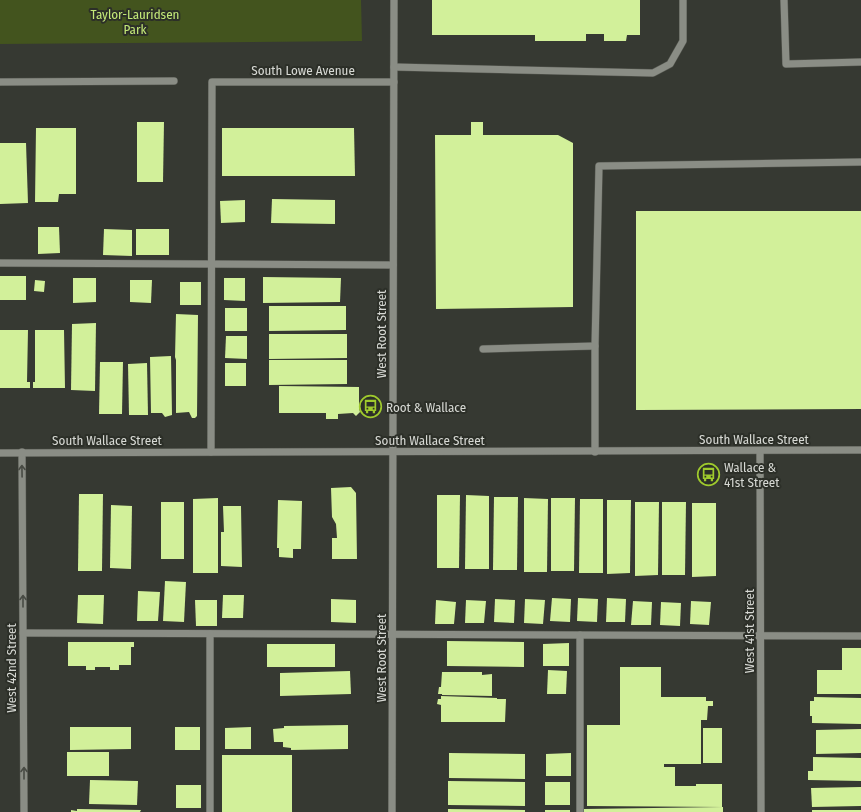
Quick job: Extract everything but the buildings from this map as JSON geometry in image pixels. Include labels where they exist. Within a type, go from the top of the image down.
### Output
[{"type":"street","name":"West Root Street","points":[[392,812],[394,0]]},
{"type":"street","points":[[394,67],[653,73],[670,64],[683,41],[684,0]]},
{"type":"street","points":[[784,0],[786,64],[861,62]]},
{"type":"street","points":[[0,82],[174,81]]},
{"type":"street","name":"South Lowe Avenue","points":[[212,264],[212,82],[394,82]]},
{"type":"street","points":[[595,452],[599,166],[861,162]]},
{"type":"street","points":[[0,263],[393,265]]},
{"type":"street","points":[[212,264],[212,452]]},
{"type":"street","points":[[483,348],[596,346]]},
{"type":"street","name":"South Wallace Street","points":[[0,452],[595,452],[861,450]]},
{"type":"street","name":"West 41st Street","points":[[760,451],[761,812]]},
{"type":"street","name":"West 42nd Street","points":[[22,452],[24,812]]},
{"type":"street","points":[[23,633],[861,636]]},
{"type":"street","points":[[210,634],[210,812]]},
{"type":"street","points":[[580,634],[580,812]]},
{"type":"green space","name":"Taylor-Lauridsen Park","points":[[0,0],[361,0],[362,41],[0,44]]},
{"type":"place","name":"Root & Wallace","points":[[370,407]]},
{"type":"place","name":"Wallace & 41st Street","points":[[709,474]]}]
